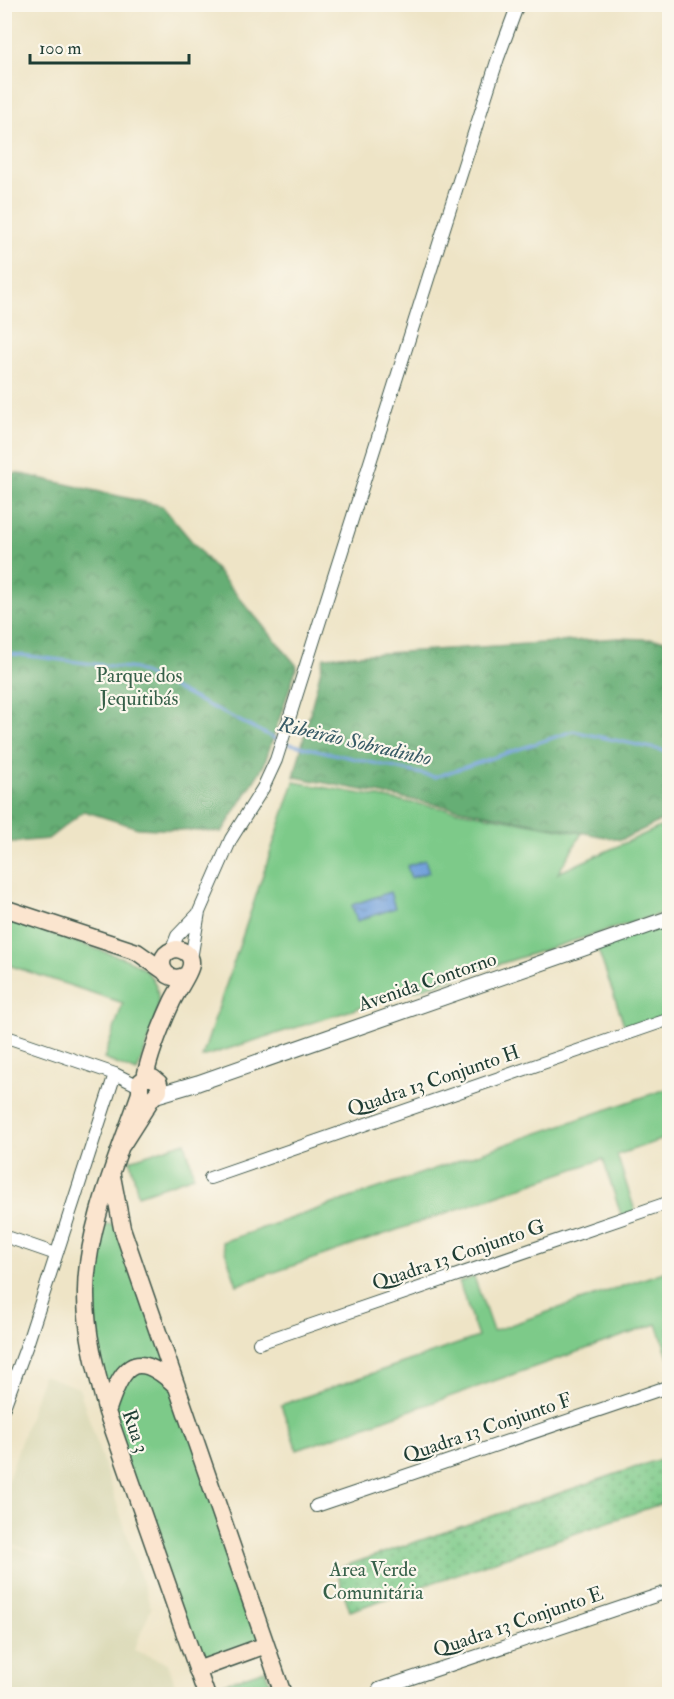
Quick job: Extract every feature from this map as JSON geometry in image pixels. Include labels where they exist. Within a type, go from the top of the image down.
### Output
[{"type":"main road","points":[[4,908],[137,952],[166,973],[177,978],[189,962]]},
{"type":"main road","points":[[137,952],[181,949],[189,962]]},
{"type":"main road","points":[[171,950],[163,957],[162,967],[166,973],[172,1002]]},
{"type":"main road","points":[[150,1087],[162,1027],[189,962]]},
{"type":"main road","name":"Rua 3","points":[[150,1087],[122,1145],[95,1229],[88,1262],[86,1295],[88,1329],[95,1368],[107,1412],[206,1695]]},
{"type":"main road","points":[[112,1172],[122,1228],[283,1695]]},
{"type":"main road","points":[[95,1229],[106,1224],[122,1228]]},
{"type":"main road","points":[[107,1412],[118,1381],[126,1371],[134,1366],[146,1365],[156,1368],[178,1388]]},
{"type":"main road","points":[[196,1670],[266,1646]]},
{"type":"street","points":[[189,962],[199,912],[231,839],[263,788],[276,760],[480,113],[518,4]]},
{"type":"street","points":[[171,950],[179,933],[199,912]]},
{"type":"street","name":"Avenida Contorno","points":[[150,1087],[198,1083],[669,918]]},
{"type":"street","name":"Quadra 13 Conjunto H","points":[[210,1178],[669,1019]]},
{"type":"street","points":[[4,1036],[150,1087]]},
{"type":"street","points":[[4,1407],[115,1074]]},
{"type":"street","name":"Quadra 13 Conjunto G","points":[[259,1343],[669,1202]]},
{"type":"street","points":[[4,1236],[56,1254]]},
{"type":"street","name":"Quadra 13 Conjunto F","points":[[316,1506],[669,1386]]},
{"type":"street","name":"Quadra 13 Conjunto E","points":[[379,1689],[669,1591]]},
{"type":"shaded area","points":[[43,1375],[79,1388],[151,1608],[134,1650],[168,1663],[178,1694],[5,1694],[5,1544],[119,1581],[5,1542],[5,1489]]},
{"type":"green space","name":"Parque dos Jequitibás","points":[[17,473],[162,506],[297,666],[264,765],[222,832],[138,828],[84,811],[48,839],[5,843],[4,477]]},
{"type":"green space","points":[[619,638],[670,640],[669,817],[621,840],[294,777],[324,657]]},
{"type":"green space","points":[[294,782],[582,833],[558,873],[669,823],[669,911],[202,1057]]},
{"type":"green space","points":[[5,918],[126,959],[143,968],[153,980],[158,994],[158,1008],[137,1072],[104,1059],[123,1003],[5,964]]},
{"type":"green space","points":[[669,918],[669,1019],[627,1033],[596,944]]},
{"type":"green space","points":[[669,1088],[669,1137],[617,1155],[636,1214],[622,1218],[603,1159],[237,1285],[222,1242]]},
{"type":"green space","points":[[185,1142],[194,1176],[138,1195],[130,1160]]},
{"type":"green space","points":[[110,1224],[122,1228],[266,1645],[197,1670],[107,1412],[86,1295],[102,1225]]},
{"type":"green space","points":[[669,1270],[669,1359],[657,1324],[297,1450],[281,1405],[478,1337],[459,1282],[474,1277],[493,1331]]},
{"type":"green space","name":"Area Verde Comunitária","points":[[669,1456],[669,1501],[350,1611],[336,1569]]},
{"type":"green space","points":[[265,1670],[274,1694],[217,1694],[216,1690],[219,1685]]},
{"type":"water","points":[[425,860],[429,872],[411,878],[407,866]]},
{"type":"water","points":[[390,892],[395,908],[357,921],[352,905]]},
{"type":"waterway","name":"Ribeirão Sobradinho","points":[[4,653],[135,669],[280,741]]},
{"type":"waterway","name":"Ribeirão Sobradinho","points":[[286,743],[435,777],[573,731],[670,752]]}]
